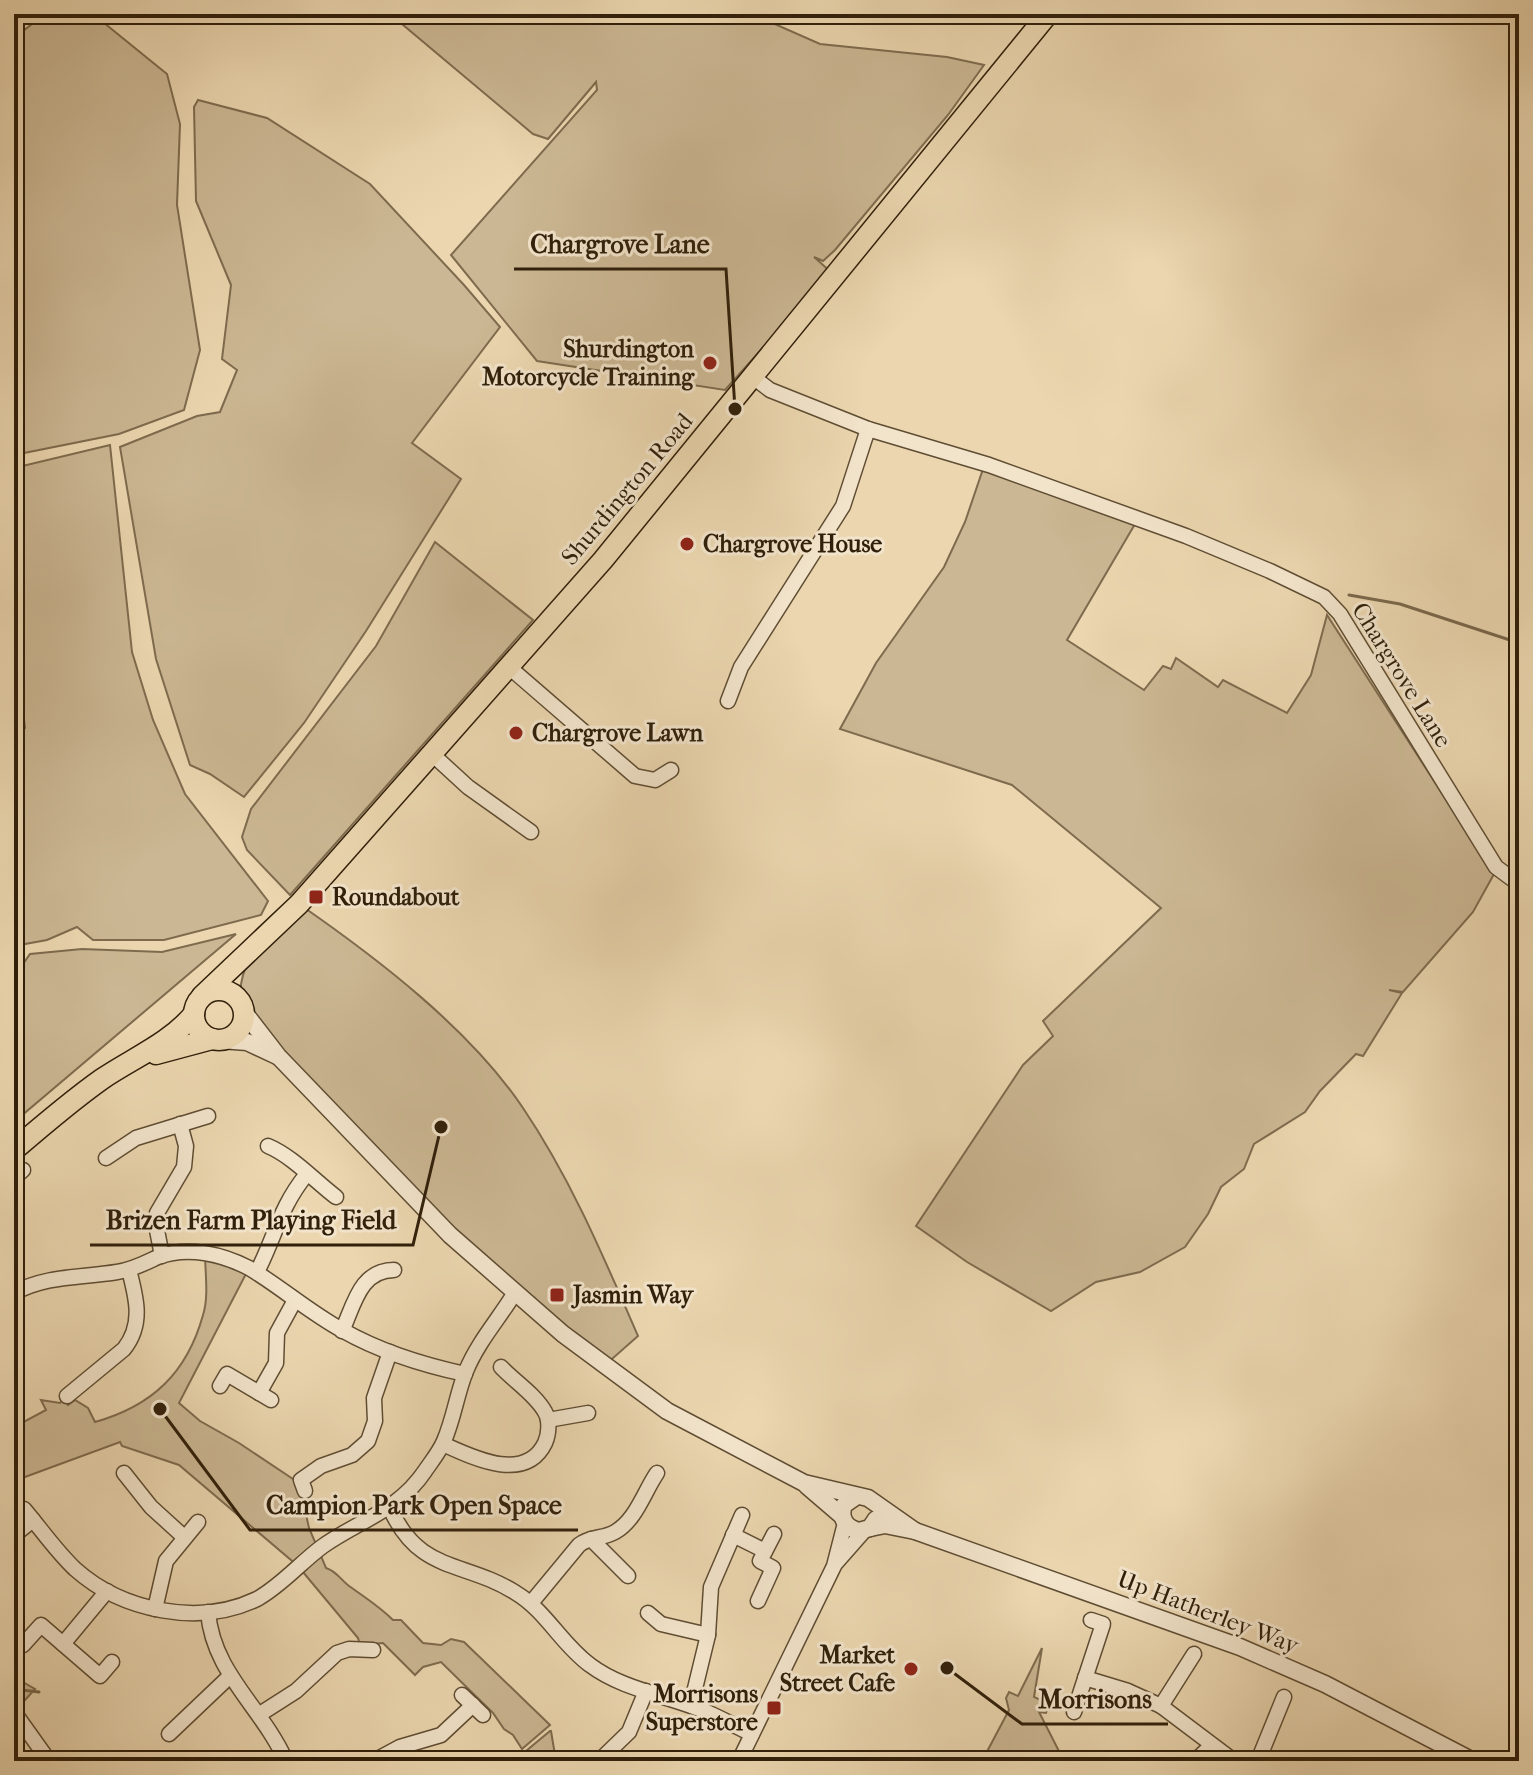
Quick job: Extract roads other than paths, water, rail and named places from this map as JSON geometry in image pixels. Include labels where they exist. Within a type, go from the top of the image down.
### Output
[{"type":"main road","name":"Shurdington Road","points":[[14,1150],[70,1102],[175,1033],[198,1005],[308,895],[603,560],[1048,14]]},
{"type":"main road","name":"Shurdington Road","points":[[242,1006],[241,974],[259,944]]},
{"type":"main road","points":[[221,989],[232,993],[242,1006],[240,1028],[232,1036],[216,1039],[197,1027],[198,1005],[221,989]]},
{"type":"main road","name":"Shurdington Road","points":[[105,1077],[168,1049],[216,1039]]},
{"type":"street","name":"Chargrove Lane","points":[[753,377],[770,390],[868,429],[989,465],[1078,496],[1214,548],[1324,597],[1340,614],[1496,867],[1519,884]]},
{"type":"street","points":[[728,701],[741,667],[843,506],[868,429]]},
{"type":"street","points":[[509,667],[635,776],[655,780],[671,770]]},
{"type":"street","points":[[432,754],[468,787],[531,832]]},
{"type":"street","name":"Up Hatherley Way","points":[[242,1006],[278,1056],[450,1235],[563,1334],[667,1411],[804,1483],[865,1499],[915,1531]]},
{"type":"street","name":"Up Hatherley Way","points":[[216,1039],[247,1042],[278,1056]]},
{"type":"street","points":[[116,1155],[136,1138],[208,1116]]},
{"type":"street","points":[[162,1256],[157,1213],[184,1167],[186,1146],[180,1124]]},
{"type":"street","points":[[268,1146],[291,1159],[306,1175],[336,1197]]},
{"type":"street","points":[[257,1272],[271,1245],[278,1217],[306,1175]]},
{"type":"street","points":[[14,1293],[54,1278],[129,1270],[177,1253],[205,1253],[238,1262],[257,1272],[342,1331],[390,1352],[465,1374]]},
{"type":"street","points":[[342,1331],[364,1284],[384,1266]]},
{"type":"street","points":[[67,1396],[124,1349],[131,1339],[137,1317],[129,1270]]},
{"type":"street","points":[[14,1535],[29,1514],[65,1559],[88,1580],[107,1591],[155,1609],[208,1612],[245,1603],[262,1595],[328,1543],[390,1508],[419,1479],[443,1444],[465,1374],[485,1335],[514,1294]]},
{"type":"street","points":[[220,1386],[227,1374],[265,1397],[276,1363],[277,1333],[295,1300]]},
{"type":"street","points":[[305,1491],[301,1480],[321,1466],[352,1455],[368,1441],[375,1421],[374,1398],[390,1352]]},
{"type":"street","points":[[443,1444],[471,1457],[494,1463],[516,1464],[530,1459],[541,1449],[547,1436],[546,1412],[501,1367]]},
{"type":"street","points":[[548,1420],[588,1413]]},
{"type":"street","points":[[124,1473],[144,1490],[161,1517],[184,1537]]},
{"type":"street","points":[[531,1603],[575,1548],[621,1528],[632,1516],[644,1486],[657,1473]]},
{"type":"street","name":"Up Hatherley Way","points":[[804,1483],[843,1520]]},
{"type":"street","points":[[739,1761],[834,1566],[846,1503],[865,1499],[876,1517],[834,1566]]},
{"type":"street","points":[[390,1508],[402,1531],[422,1552],[437,1561],[497,1582],[531,1603],[588,1664],[600,1672],[691,1705],[752,1734]]},
{"type":"street","points":[[691,1705],[708,1635],[711,1587],[742,1515]]},
{"type":"street","points":[[843,1520],[856,1531],[867,1529]]},
{"type":"street","points":[[155,1609],[163,1568],[169,1555],[198,1522]]},
{"type":"street","name":"Up Hatherley Way","points":[[867,1529],[885,1525],[915,1531],[1240,1647],[1325,1684],[1473,1761]]},
{"type":"street","points":[[758,1601],[773,1568],[760,1561],[774,1534]]},
{"type":"street","points":[[733,1535],[765,1551]]},
{"type":"street","points":[[591,1539],[628,1576]]},
{"type":"street","points":[[63,1644],[107,1591]]},
{"type":"street","points":[[208,1612],[213,1642],[230,1676],[260,1714],[286,1761]]},
{"type":"street","points":[[648,1613],[659,1629],[708,1635]]},
{"type":"street","points":[[23,1645],[46,1620],[63,1644],[100,1676],[112,1662]]},
{"type":"street","points":[[1074,1712],[1103,1624],[1091,1620]]},
{"type":"street","points":[[260,1714],[296,1691],[337,1653],[349,1649],[373,1650]]},
{"type":"street","points":[[1161,1706],[1194,1654]]},
{"type":"street","points":[[179,1730],[230,1676]]},
{"type":"street","points":[[1085,1678],[1128,1691],[1161,1706],[1234,1761]]},
{"type":"street","points":[[599,1761],[629,1732],[646,1691]]},
{"type":"street","points":[[1258,1761],[1284,1697]]},
{"type":"street","points":[[374,1761],[400,1747],[441,1735],[472,1705]]},
{"type":"street","points":[[14,1712],[49,1761]]},
{"type":"street","points":[[1195,1761],[1211,1746]]},
{"type":"waterway","points":[[1349,595],[1400,604],[1519,643]]},
{"type":"waterway","points":[[14,1684],[22,1690],[39,1692]]},
{"type":"place","name":"Shurdington Motorcycle Training","points":[[710,363]]},
{"type":"place","name":"Chargrove Lane","points":[[735,409]]},
{"type":"place","name":"Chargrove House","points":[[687,544]]},
{"type":"place","name":"Chargrove Lawn","points":[[516,733]]},
{"type":"place","name":"Roundabout","points":[[316,897]]},
{"type":"place","name":"Brizen Farm Playing Field","points":[[441,1127]]},
{"type":"place","name":"Jasmin Way","points":[[557,1295]]},
{"type":"place","name":"Campion Park Open Space","points":[[160,1409]]},
{"type":"place","name":"Morrisons","points":[[947,1668]]},
{"type":"place","name":"Market Street Cafe","points":[[911,1669]]},
{"type":"place","name":"Morrisons Superstore","points":[[774,1708]]}]
